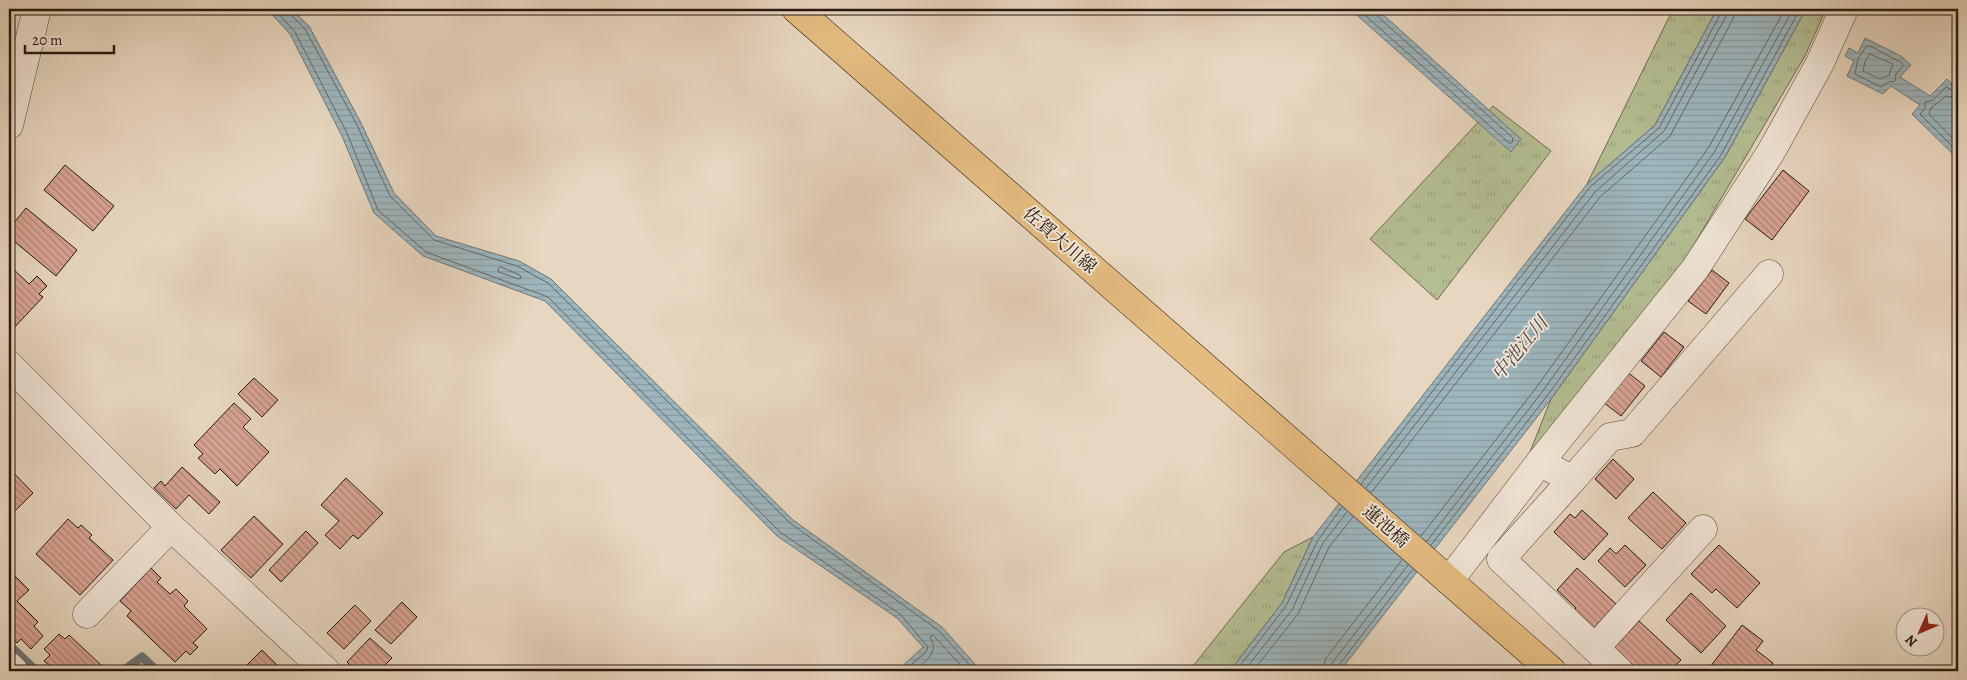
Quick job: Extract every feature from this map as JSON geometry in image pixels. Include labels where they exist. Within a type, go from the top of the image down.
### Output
[{"type":"main road","name":"佐賀大川線","points":[[796,9],[1324,471]]},
{"type":"main road","name":"蓮池橋","points":[[1324,471],[1448,581]]},
{"type":"main road","points":[[1448,581],[1552,671]]},
{"type":"street","points":[[9,125],[37,9]]},
{"type":"street","points":[[1448,581],[1540,462],[1695,269],[1771,152],[1820,63],[1844,9]]},
{"type":"street","points":[[1619,671],[1501,559],[1610,437],[1632,432],[1769,274]]},
{"type":"street","points":[[9,365],[171,527],[326,671]]},
{"type":"street","points":[[1540,462],[1572,480]]},
{"type":"street","points":[[87,614],[171,527]]},
{"type":"street","points":[[1594,648],[1703,529]]},
{"type":"street","points":[[9,666],[14,671]]},
{"type":"green space","points":[[1673,9],[1717,9],[1655,125],[1587,184]]},
{"type":"green space","points":[[1806,9],[1826,9],[1805,56],[1685,260],[1528,457],[1551,399],[1725,157]]},
{"type":"green space","points":[[1493,106],[1551,151],[1437,300],[1370,239]]},
{"type":"green space","points":[[1313,537],[1282,603],[1230,671],[1189,671],[1284,552]]},
{"type":"water","points":[[267,9],[291,9],[309,26],[361,123],[394,193],[436,236],[519,261],[551,279],[793,520],[942,627],[981,671],[897,671],[923,647],[897,618],[777,536],[545,301],[423,256],[374,213],[342,136],[290,34]]},
{"type":"water","points":[[1350,9],[1377,9],[1521,139],[1511,152]]},
{"type":"water","name":"中池江川","points":[[1717,9],[1806,9],[1725,157],[1551,399],[1340,671],[1230,671],[1282,603],[1313,537],[1587,184],[1655,125]]},
{"type":"water","points":[[1865,38],[1901,56],[1911,65],[1900,77],[1930,96],[1947,79],[1958,90],[1958,159],[1912,114],[1920,105],[1891,86],[1883,94],[1847,76],[1854,61],[1845,56],[1849,48],[1858,53]]},
{"type":"building","points":[[65,165],[114,206],[93,231],[44,190]]},
{"type":"building","points":[[1783,170],[1809,191],[1772,240],[1745,219]]},
{"type":"building","points":[[26,208],[77,250],[56,276],[9,237],[9,229]]},
{"type":"building","points":[[9,265],[29,284],[37,276],[47,286],[39,294],[43,297],[11,331],[9,329]]},
{"type":"building","points":[[1712,270],[1729,283],[1706,314],[1688,301]]},
{"type":"building","points":[[1664,332],[1684,347],[1661,377],[1641,361]]},
{"type":"building","points":[[1626,371],[1645,386],[1621,416],[1603,402]]},
{"type":"building","points":[[254,378],[278,400],[262,417],[238,394]]},
{"type":"building","points":[[234,403],[251,419],[243,427],[269,452],[237,486],[220,469],[215,474],[198,458],[203,454],[194,445]]},
{"type":"building","points":[[1613,459],[1634,479],[1616,499],[1595,479]]},
{"type":"building","points":[[182,467],[220,502],[209,514],[189,495],[176,509],[154,488],[161,481],[165,486]]},
{"type":"building","points":[[9,468],[33,493],[9,517]]},
{"type":"building","points":[[346,478],[383,513],[358,539],[353,535],[340,549],[325,535],[339,521],[321,505]]},
{"type":"building","points":[[1653,492],[1686,523],[1662,549],[1628,518]]},
{"type":"building","points":[[1582,510],[1608,534],[1584,560],[1554,532],[1570,514],[1575,518]]},
{"type":"building","points":[[254,516],[283,544],[251,578],[221,550]]},
{"type":"building","points":[[68,519],[78,528],[81,525],[92,535],[89,538],[113,560],[80,595],[36,554]]},
{"type":"building","points":[[306,531],[318,543],[281,582],[269,570]]},
{"type":"building","points":[[1625,545],[1646,565],[1625,587],[1598,561],[1610,548],[1616,554]]},
{"type":"building","points":[[1719,545],[1760,583],[1737,608],[1716,589],[1712,593],[1691,574]]},
{"type":"building","points":[[151,568],[161,578],[157,582],[170,594],[176,589],[188,601],[184,606],[207,629],[193,643],[198,647],[190,655],[186,651],[175,662],[127,616],[131,611],[120,601]]},
{"type":"building","points":[[1577,568],[1616,604],[1591,631],[1571,613],[1576,608],[1557,590]]},
{"type":"building","points":[[9,570],[29,590],[17,601],[38,622],[34,626],[43,636],[31,649],[21,639],[17,643],[9,634]]},
{"type":"building","points":[[1691,593],[1726,626],[1701,653],[1666,620]]},
{"type":"building","points":[[402,602],[417,617],[391,644],[375,630]]},
{"type":"building","points":[[355,605],[371,621],[344,649],[327,633]]},
{"type":"building","points":[[1639,621],[1681,660],[1670,671],[1653,671],[1646,665],[1639,671],[1614,648]]},
{"type":"building","points":[[1742,625],[1763,641],[1756,650],[1773,663],[1766,671],[1707,671]]},
{"type":"building","points":[[59,634],[65,639],[69,635],[101,665],[95,671],[56,671],[44,661],[50,655],[44,649]]},
{"type":"building","points":[[370,638],[392,658],[379,671],[356,671],[347,662]]},
{"type":"building","points":[[262,650],[278,666],[273,671],[241,671]]},
{"type":"waterway","points":[[9,645],[36,671]]},
{"type":"waterway","points":[[123,671],[142,657],[157,671]]}]
